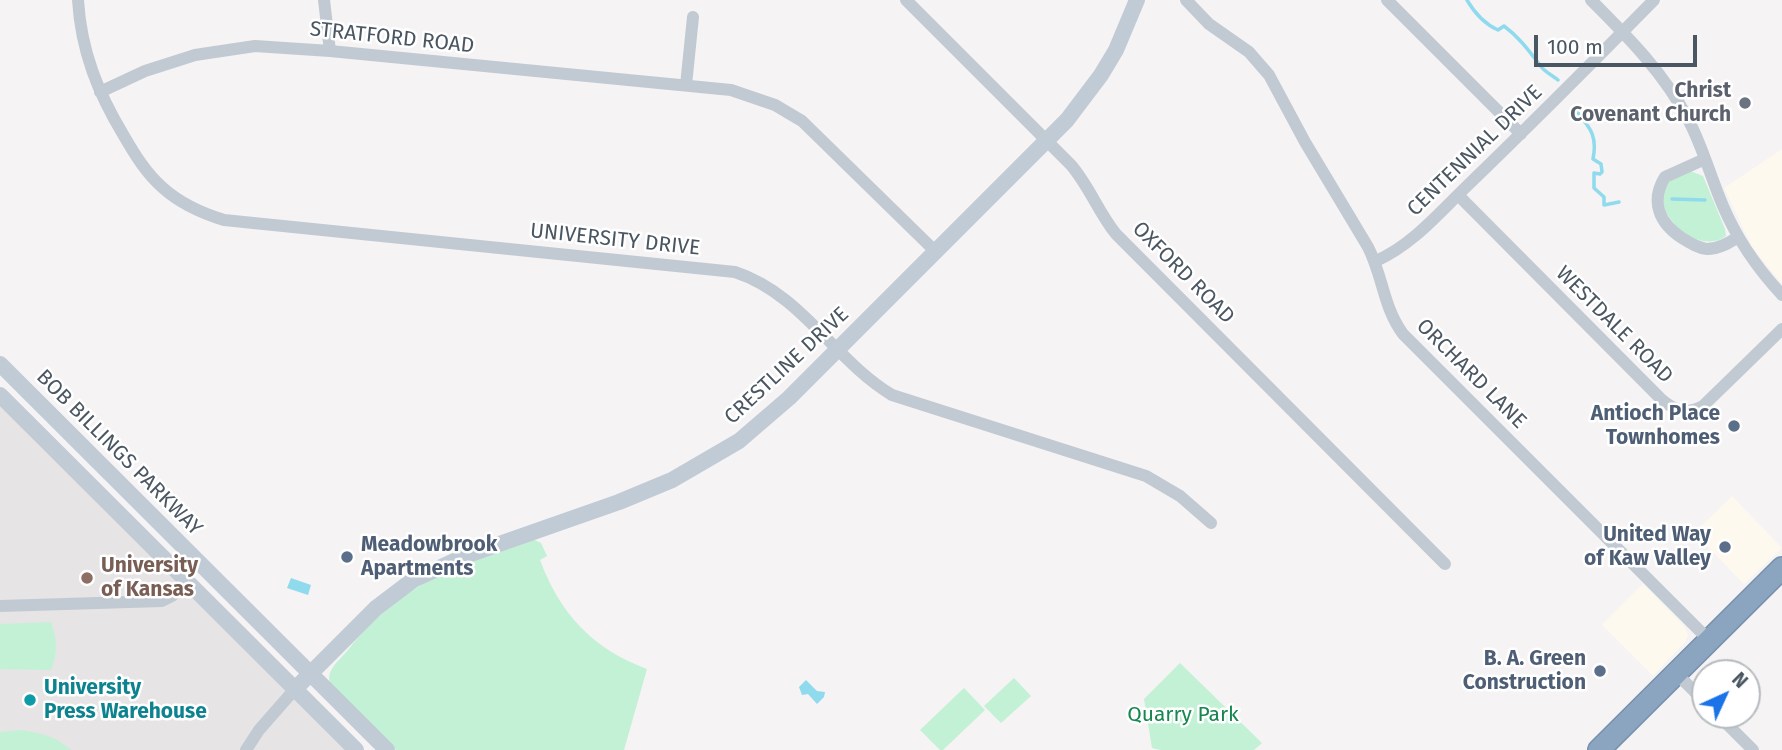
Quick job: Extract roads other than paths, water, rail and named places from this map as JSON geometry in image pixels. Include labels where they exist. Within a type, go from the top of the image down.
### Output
[{"type":"highway","points":[[1599,750],[1782,568]]},
{"type":"street","name":"UNIVERSITY DRIVE","points":[[78,0],[83,43],[91,72],[109,111],[149,174],[174,197],[201,213],[225,220],[725,270],[746,276],[768,286],[797,310],[863,376],[892,395],[1146,476],[1180,496],[1211,523]]},
{"type":"street","points":[[324,0],[331,51]]},
{"type":"street","name":"OXFORD ROAD","points":[[906,0],[1079,174],[1116,234],[1445,564]]},
{"type":"street","name":"CRESTLINE DRIVE","points":[[246,750],[259,730],[310,674],[376,608],[402,588],[431,570],[465,556],[656,488],[715,457],[764,421],[1048,142],[1105,69],[1137,0]]},
{"type":"street","name":"ORCHARD LANE","points":[[1186,0],[1209,23],[1249,52],[1269,75],[1305,142],[1376,261],[1387,307],[1403,334],[1709,640]]},
{"type":"street","points":[[1387,0],[1521,134]]},
{"type":"street","points":[[1591,0],[1649,60],[1675,96],[1738,237],[1782,295]]},
{"type":"street","name":"CENTENNIAL DRIVE","points":[[1376,261],[1409,241],[1458,195],[1654,0]]},
{"type":"street","points":[[686,85],[693,17]]},
{"type":"street","name":"STRATFORD ROAD","points":[[100,92],[145,71],[195,55],[255,47],[331,51],[716,88],[747,94],[775,105],[802,121],[936,252]]},
{"type":"street","points":[[1705,159],[1665,177],[1657,193],[1658,213],[1663,222],[1693,246],[1714,248],[1738,237]]},
{"type":"street","name":"WESTDALE ROAD","points":[[1458,195],[1661,400],[1675,410],[1688,411],[1703,406],[1782,329]]},
{"type":"street","name":"BOB BILLINGS PARKWAY","points":[[0,364],[387,750]]},
{"type":"street","name":"BOB BILLINGS PARKWAY","points":[[0,395],[356,750]]},
{"type":"street","points":[[0,606],[162,601],[188,582]]},
{"type":"street","points":[[1676,673],[1691,688]]},
{"type":"street","points":[[1732,729],[1753,750]]},
{"type":"water","points":[[291,578],[311,585],[308,595],[287,588]]},
{"type":"water","points":[[806,680],[817,691],[825,692],[817,704],[808,694],[802,695],[799,687]]},
{"type":"waterway","points":[[1467,0],[1476,13],[1489,24],[1498,30],[1504,26],[1509,30],[1524,44],[1543,69],[1558,80]]},
{"type":"waterway","points":[[1574,108],[1591,131],[1594,143],[1593,159],[1601,164],[1602,172],[1594,173],[1594,188],[1604,197],[1604,205],[1619,202]]},
{"type":"waterway","points":[[1672,199],[1705,200]]},
{"type":"place","name":"Christ Covenant Church","points":[[1745,103]]},
{"type":"place","name":"Antioch Place Townhomes","points":[[1734,426]]},
{"type":"place","name":"United Way of Kaw Valley","points":[[1725,547]]},
{"type":"place","name":"Meadowbrook Apartments","points":[[347,557]]},
{"type":"place","name":"University of Kansas","points":[[87,578]]},
{"type":"place","name":"B. A. Green Construction","points":[[1600,671]]},
{"type":"place","name":"University Press Warehouse","points":[[30,700]]},
{"type":"park label","name":"Quarry Park","points":[[1183,715]]}]
